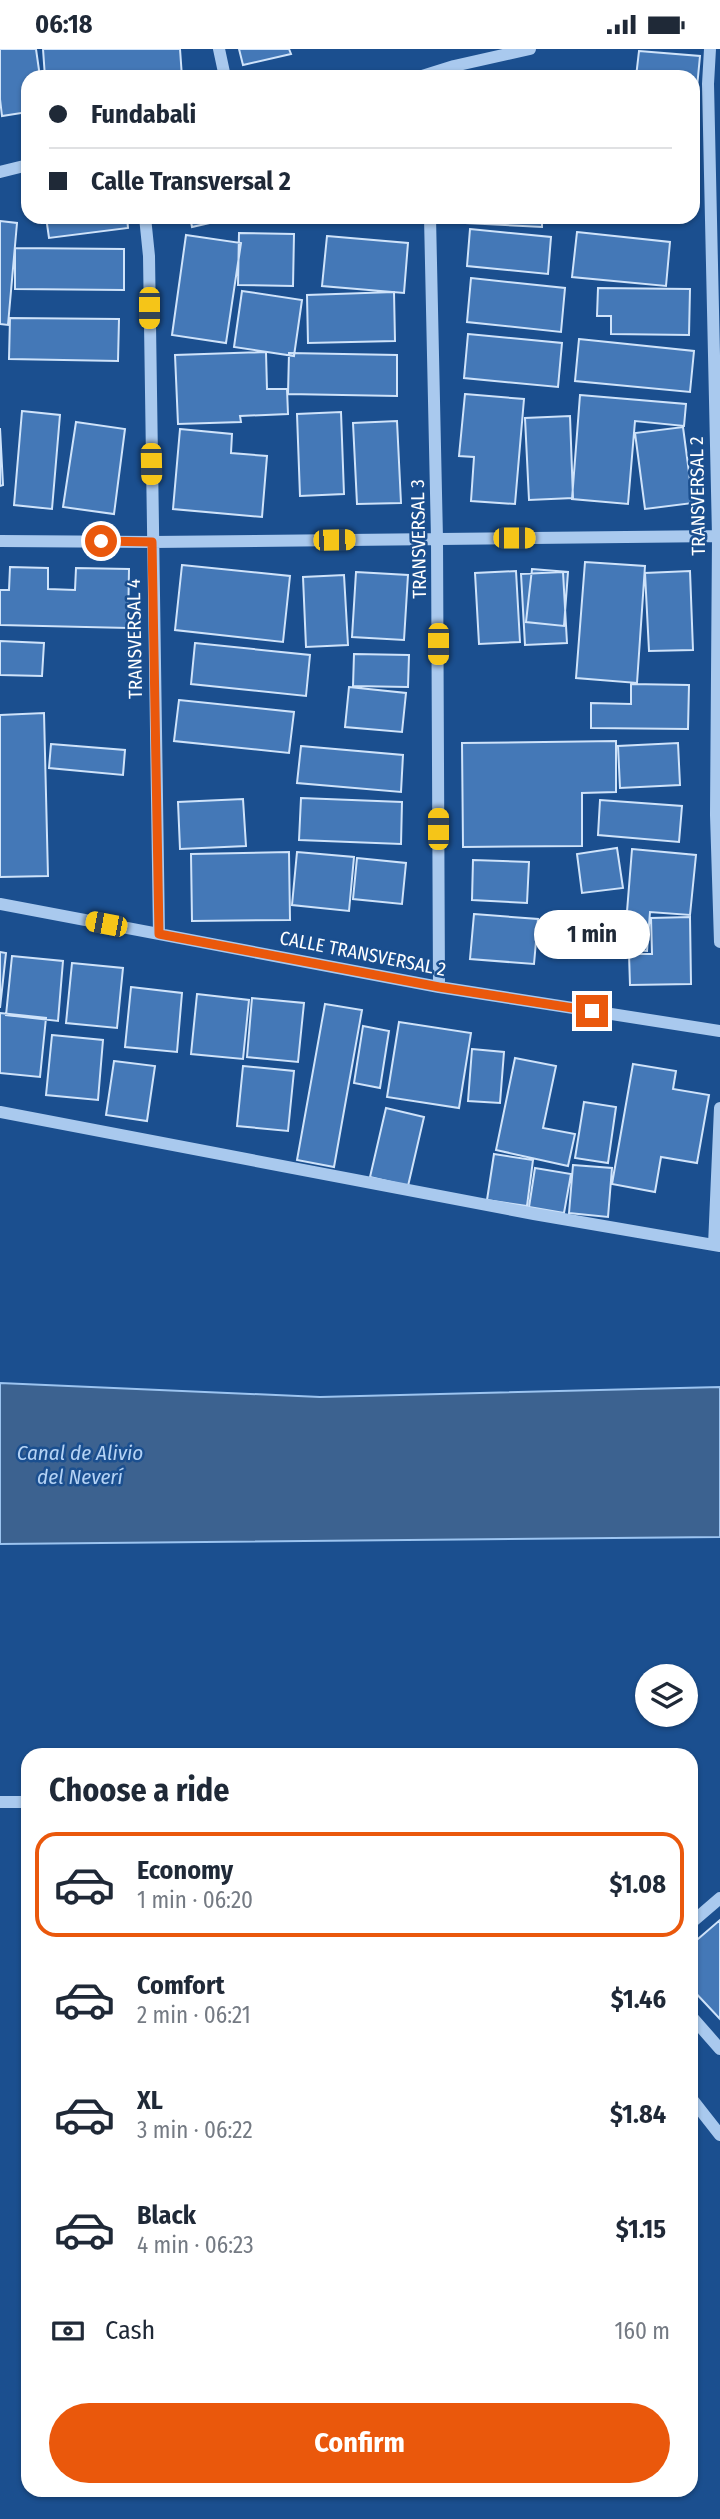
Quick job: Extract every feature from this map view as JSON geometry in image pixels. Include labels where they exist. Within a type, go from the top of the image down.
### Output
[{"type":"street","points":[[219,49],[224,70]]},
{"type":"street","points":[[441,70],[530,49]]},
{"type":"street","name":"TRANSVERSAL 2","points":[[710,49],[708,84],[716,254],[720,942]]},
{"type":"street","points":[[0,172],[21,168]]},
{"type":"street","name":"TRANSVERSAL 4","points":[[146,224],[149,256],[159,934]]},
{"type":"street","name":"TRANSVERSAL 3","points":[[430,224],[438,539],[439,987]]},
{"type":"street","points":[[0,541],[719,536]]},
{"type":"street","name":"CALLE TRANSVERSAL 2","points":[[0,904],[439,987],[720,1031]]},
{"type":"street","points":[[0,1112],[534,1214],[717,1245],[720,1108]]},
{"type":"street","points":[[0,1802],[21,1802]]},
{"type":"street","points":[[698,1917],[720,1898]]},
{"type":"street","points":[[698,2024],[720,2049]]},
{"type":"street","points":[[698,2107],[720,2135]]},
{"type":"water","name":"Canal de Alivio del Neverí","points":[[0,1383],[320,1397],[720,1387],[720,1537],[0,1544]]},
{"type":"building","points":[[0,49],[36,49],[39,70],[21,70],[21,113],[2,116]]},
{"type":"building","points":[[43,49],[180,49],[182,70],[44,70]]},
{"type":"building","points":[[239,49],[289,49],[291,54],[243,65]]},
{"type":"building","points":[[639,51],[700,56],[699,70],[637,70]]},
{"type":"building","points":[[0,221],[17,223],[8,325],[0,324]]},
{"type":"building","points":[[47,224],[128,224],[128,228],[49,238]]},
{"type":"building","points":[[485,224],[542,224],[542,227]]},
{"type":"building","points":[[470,229],[551,237],[548,274],[467,266]]},
{"type":"building","points":[[577,232],[670,242],[666,286],[572,277]]},
{"type":"building","points":[[239,233],[294,234],[293,286],[238,285]]},
{"type":"building","points":[[186,235],[241,243],[226,343],[172,335]]},
{"type":"building","points":[[327,236],[408,243],[404,293],[322,286]]},
{"type":"building","points":[[15,248],[124,249],[124,290],[15,289]]},
{"type":"building","points":[[471,278],[565,288],[561,332],[467,322]]},
{"type":"building","points":[[598,288],[690,289],[689,335],[611,334],[611,316],[597,316]]},
{"type":"building","points":[[242,291],[302,300],[294,356],[234,347]]},
{"type":"building","points":[[394,292],[395,341],[308,343],[307,295]]},
{"type":"building","points":[[10,318],[119,319],[118,361],[9,359]]},
{"type":"building","points":[[468,334],[562,343],[558,387],[464,378]]},
{"type":"building","points":[[579,339],[694,351],[690,392],[575,381]]},
{"type":"building","points":[[266,352],[267,389],[287,389],[288,414],[240,416],[241,422],[178,424],[175,355]]},
{"type":"building","points":[[289,353],[397,355],[397,396],[288,394]]},
{"type":"building","points":[[465,394],[524,399],[515,504],[471,501],[474,457],[459,456]]},
{"type":"building","points":[[580,395],[686,404],[684,426],[635,421],[628,504],[572,499]]},
{"type":"building","points":[[22,411],[60,415],[52,509],[14,505]]},
{"type":"building","points":[[341,412],[344,494],[300,496],[297,414]]},
{"type":"building","points":[[570,416],[573,498],[529,500],[525,418]]},
{"type":"building","points":[[397,421],[401,503],[357,504],[353,423]]},
{"type":"building","points":[[76,422],[125,429],[114,514],[63,507]]},
{"type":"building","points":[[683,427],[693,503],[645,509],[635,433]]},
{"type":"building","points":[[0,428],[3,485],[0,486]]},
{"type":"building","points":[[180,429],[232,434],[231,453],[267,456],[262,517],[173,509]]},
{"type":"building","points":[[585,562],[645,566],[637,683],[576,678]]},
{"type":"building","points":[[182,565],[290,576],[283,642],[175,630]]},
{"type":"building","points":[[10,567],[48,568],[48,589],[75,590],[76,568],[129,569],[128,628],[0,625],[0,590],[9,590]]},
{"type":"building","points":[[532,569],[568,572],[564,626],[526,622]]},
{"type":"building","points":[[516,571],[520,642],[479,644],[475,573]]},
{"type":"building","points":[[690,571],[693,650],[649,651],[645,573]]},
{"type":"building","points":[[356,572],[408,575],[404,640],[352,637]]},
{"type":"building","points":[[563,572],[567,643],[525,645],[521,574]]},
{"type":"building","points":[[344,575],[348,645],[306,647],[303,577]]},
{"type":"building","points":[[0,641],[44,643],[42,676],[0,675]]},
{"type":"building","points":[[195,643],[310,655],[306,696],[191,684]]},
{"type":"building","points":[[354,654],[409,655],[408,687],[353,686]]},
{"type":"building","points":[[631,684],[689,685],[688,729],[591,728],[591,703],[631,704]]},
{"type":"building","points":[[349,687],[406,693],[402,732],[345,727]]},
{"type":"building","points":[[179,700],[294,712],[289,753],[174,741]]},
{"type":"building","points":[[44,713],[48,876],[0,877],[0,715]]},
{"type":"building","points":[[616,741],[616,792],[582,793],[582,846],[463,847],[462,743]]},
{"type":"building","points":[[678,743],[680,785],[620,788],[618,746]]},
{"type":"building","points":[[51,744],[125,750],[123,775],[49,768]]},
{"type":"building","points":[[301,746],[403,755],[401,792],[297,783]]},
{"type":"building","points":[[301,798],[402,802],[401,844],[299,840]]},
{"type":"building","points":[[243,799],[246,846],[180,849],[178,802]]},
{"type":"building","points":[[600,800],[682,806],[679,842],[598,835]]},
{"type":"building","points":[[617,848],[623,888],[582,893],[577,854]]},
{"type":"building","points":[[632,849],[696,855],[690,915],[650,912],[647,951],[624,949]]},
{"type":"building","points":[[289,852],[290,920],[192,921],[191,854]]},
{"type":"building","points":[[297,852],[354,857],[349,911],[292,905]]},
{"type":"building","points":[[357,858],[406,863],[402,904],[353,899]]},
{"type":"building","points":[[473,860],[529,862],[527,903],[472,900]]},
{"type":"building","points":[[474,914],[538,919],[534,964],[470,959]]},
{"type":"building","points":[[690,917],[691,984],[630,985],[629,954],[652,954],[651,918]]},
{"type":"building","points":[[0,952],[6,953],[0,1008]]},
{"type":"building","points":[[12,956],[63,961],[58,1021],[6,1015]]},
{"type":"building","points":[[72,963],[123,968],[117,1028],[66,1023]]},
{"type":"building","points":[[131,987],[182,993],[177,1052],[125,1047]]},
{"type":"building","points":[[197,994],[249,1000],[243,1059],[191,1054]]},
{"type":"building","points":[[252,998],[304,1003],[298,1062],[247,1057]]},
{"type":"building","points":[[325,1004],[362,1010],[334,1167],[297,1160]]},
{"type":"building","points":[[0,1013],[46,1018],[40,1077],[0,1073]]},
{"type":"building","points":[[399,1022],[471,1033],[459,1108],[387,1097]]},
{"type":"building","points":[[363,1026],[389,1031],[380,1088],[354,1083]]},
{"type":"building","points":[[52,1035],[103,1040],[98,1100],[46,1095]]},
{"type":"building","points":[[472,1049],[504,1052],[500,1103],[468,1101]]},
{"type":"building","points":[[515,1058],[556,1066],[543,1128],[575,1134],[568,1166],[496,1150]]},
{"type":"building","points":[[114,1061],[155,1066],[147,1121],[106,1115]]},
{"type":"building","points":[[633,1064],[676,1071],[673,1089],[709,1095],[697,1163],[661,1157],[655,1192],[612,1184]]},
{"type":"building","points":[[243,1066],[294,1071],[288,1131],[237,1126]]},
{"type":"building","points":[[584,1102],[616,1107],[608,1163],[575,1158]]},
{"type":"building","points":[[386,1108],[424,1117],[408,1186],[370,1177]]},
{"type":"building","points":[[494,1154],[533,1160],[527,1206],[487,1200]]},
{"type":"building","points":[[573,1165],[612,1168],[608,1217],[569,1213]]},
{"type":"building","points":[[535,1168],[571,1174],[564,1213],[529,1207]]},
{"type":"building","points":[[720,1920],[720,2019],[698,1995],[698,1939]]},
{"type":"route","points":[[101,541],[152,542],[159,934],[439,987],[592,1011]]}]
